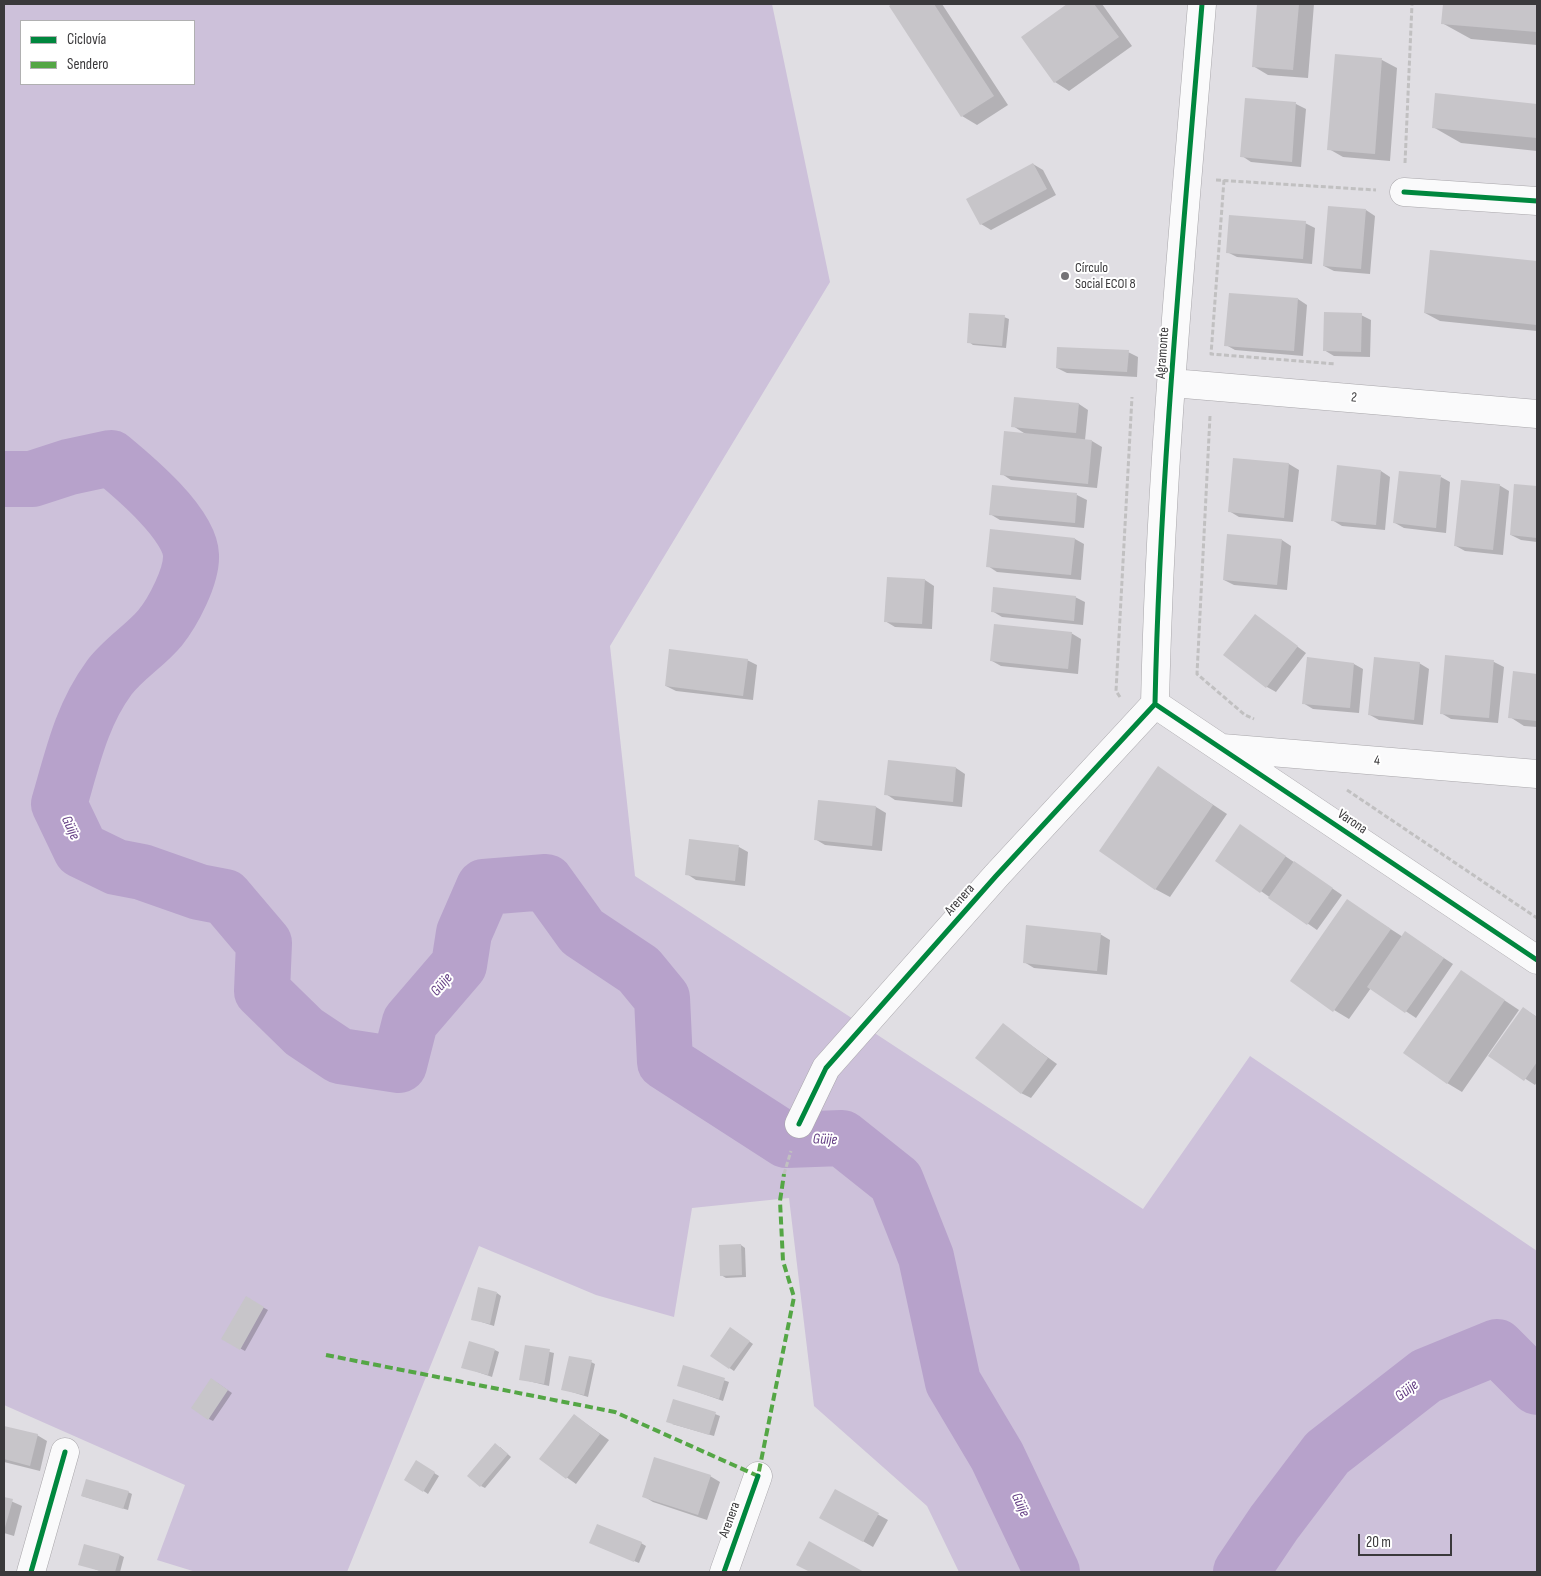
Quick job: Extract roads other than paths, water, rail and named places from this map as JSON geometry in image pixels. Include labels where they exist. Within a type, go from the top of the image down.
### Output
[{"type":"street","name":"Agramonte","points":[[1154,704],[1156,618],[1172,383],[1202,4]]},
{"type":"street","points":[[1404,192],[1537,201]]},
{"type":"street","name":"2","points":[[1172,383],[1537,414]]},
{"type":"street","name":"Varona","points":[[1154,704],[1537,960]]},
{"type":"street","name":"Arenera","points":[[799,1124],[826,1068],[996,876],[1154,704]]},
{"type":"street","name":"4","points":[[1218,748],[1537,774]]},
{"type":"street","points":[[31,1572],[65,1452]]},
{"type":"street","name":"Arenera","points":[[724,1572],[758,1476]]},
{"type":"waterway","name":"Güije","points":[[4,479],[32,479],[69,467],[111,458],[146,489],[171,516],[181,529],[188,543],[191,555],[185,583],[170,613],[154,635],[109,678],[91,708],[78,739],[59,804],[81,850],[116,867],[142,872],[199,892],[225,897],[264,943],[262,991],[304,1032],[340,1056],[399,1065],[410,1022],[459,965],[464,933],[484,887],[546,882],[582,932],[639,970],[662,998],[665,1062],[786,1140],[842,1138],[896,1181],[926,1257],[953,1382],[997,1456],[1052,1572]]},
{"type":"waterway","name":"Güije","points":[[1241,1572],[1274,1523],[1327,1453],[1426,1376],[1497,1347],[1537,1387]]},
{"type":"place","name":"Círculo Social ECOI 8","points":[[1065,276]]}]
